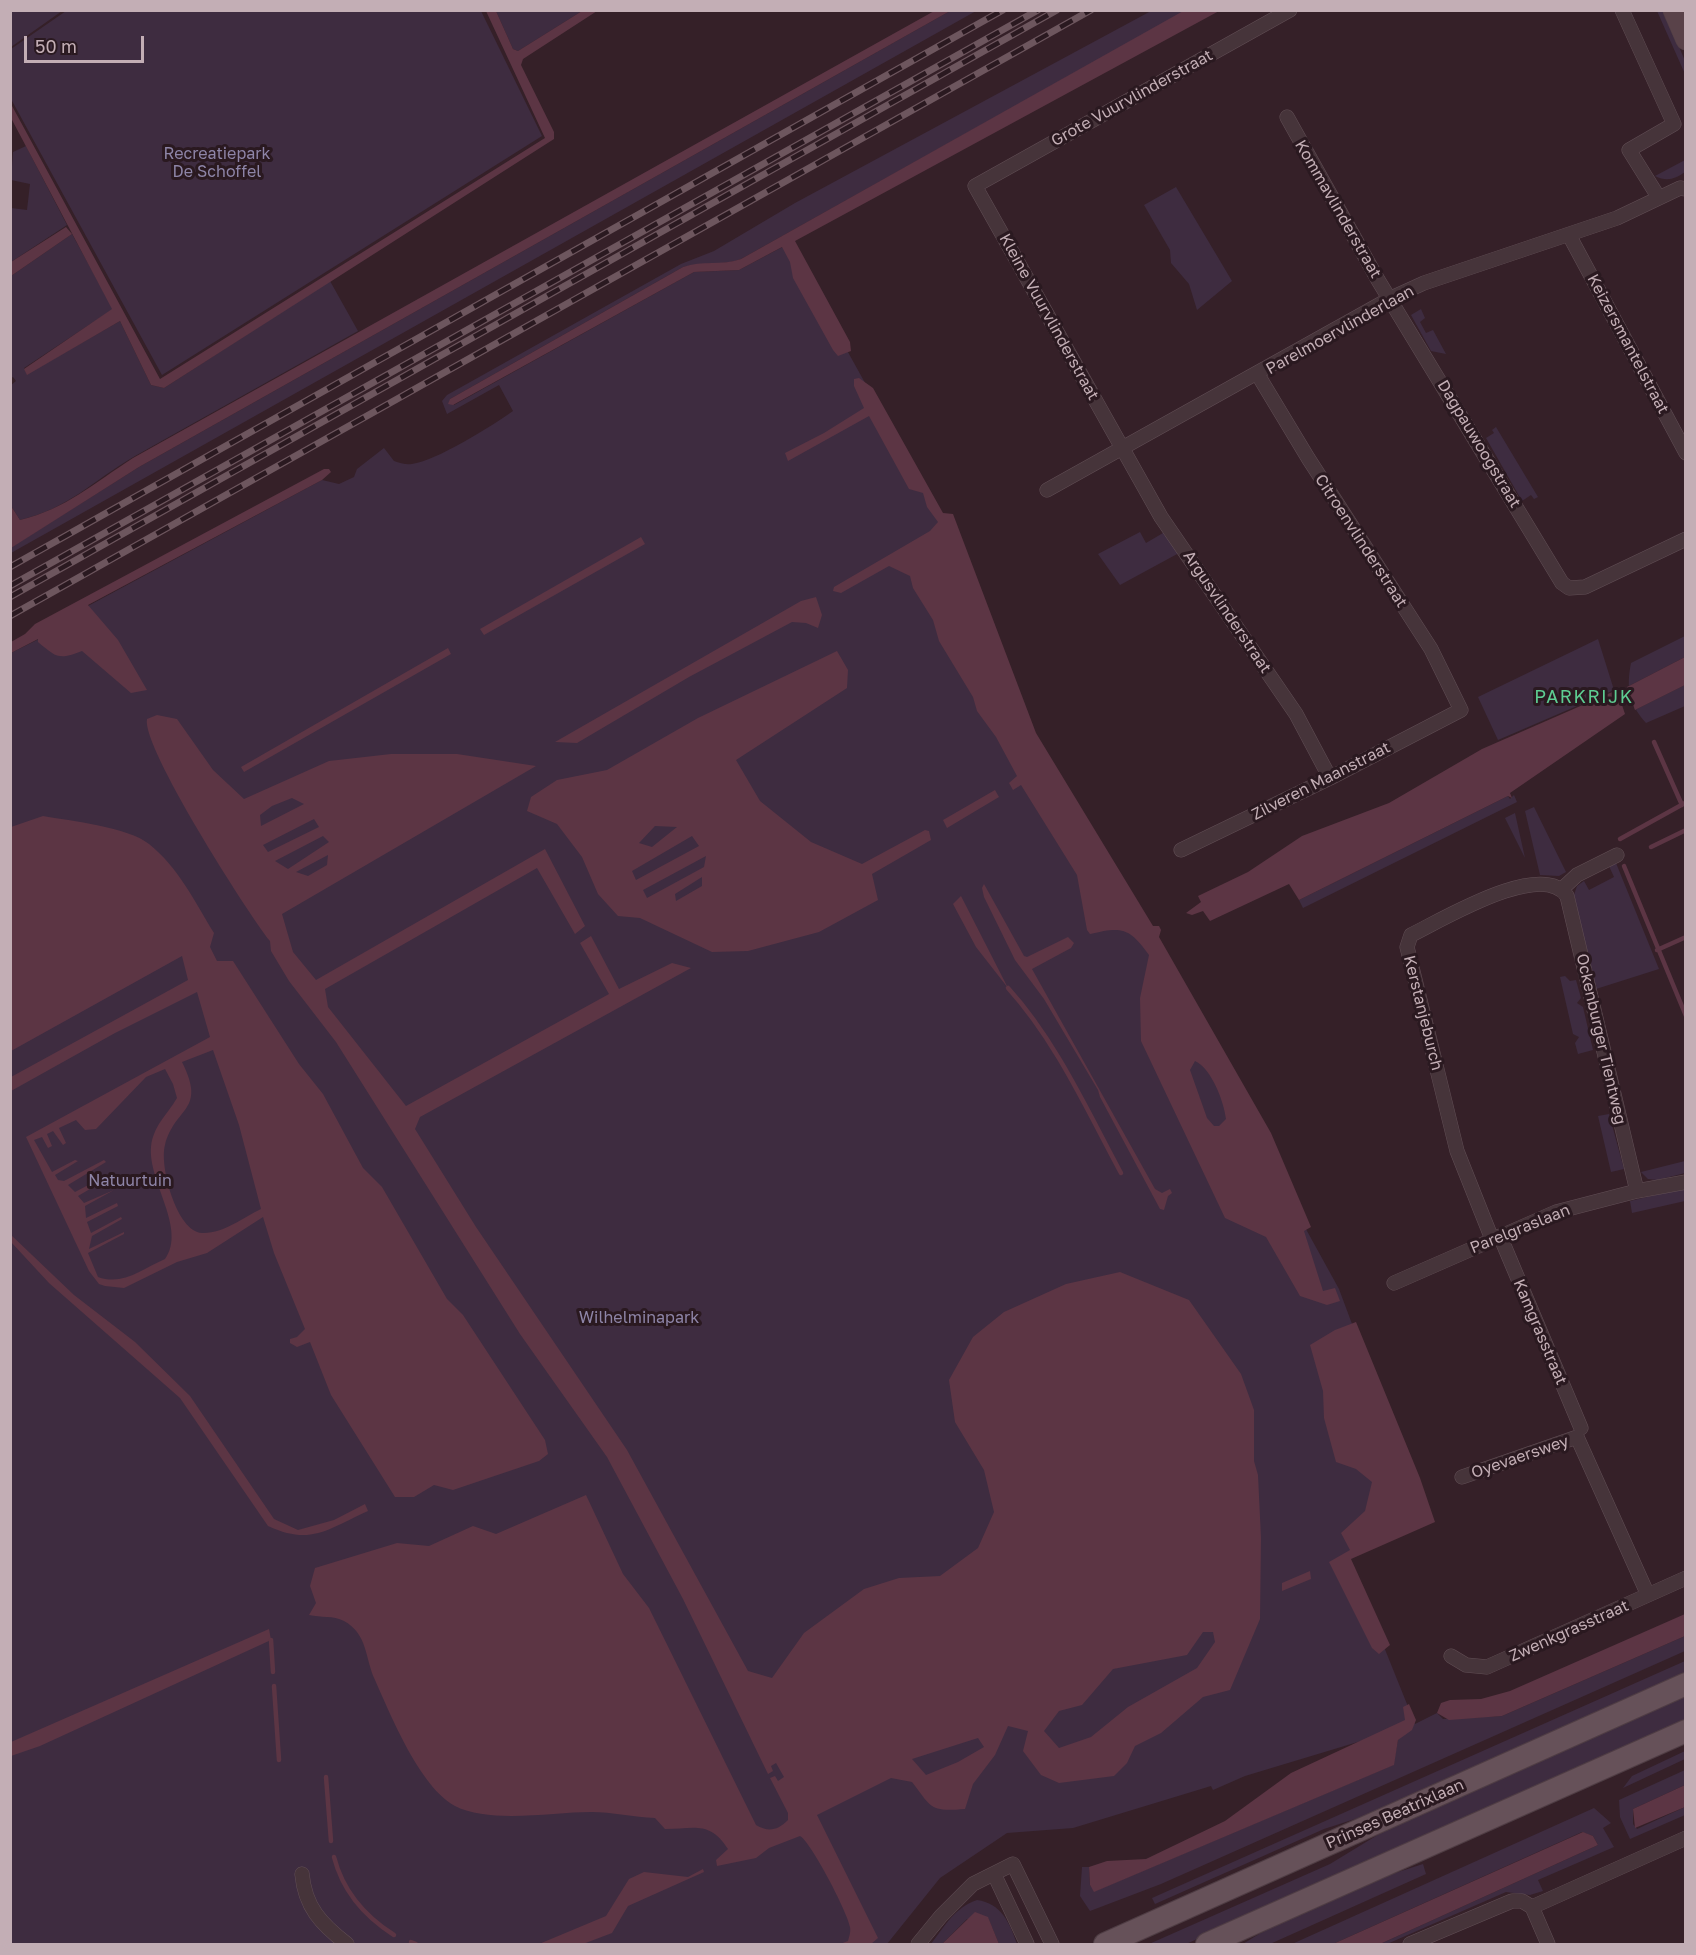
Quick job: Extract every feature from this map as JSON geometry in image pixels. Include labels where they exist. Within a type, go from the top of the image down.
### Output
[{"type":"main road","name":"Prinses Beatrixlaan","points":[[1106,1944],[1686,1684]]},
{"type":"main road","points":[[1208,1944],[1686,1731]]},
{"type":"street","name":"Grote Vuurvlinderstraat","points":[[975,186],[1290,10]]},
{"type":"street","points":[[1622,10],[1674,124],[1629,150],[1659,198]]},
{"type":"street","points":[[1673,10],[1686,40]]},
{"type":"street","name":"Kommavlinderstraat","points":[[1288,121],[1391,298]]},
{"type":"street","name":"Parelmoervlinderlaan","points":[[1047,490],[1258,375],[1391,298],[1424,283],[1617,218],[1684,185]]},
{"type":"street","name":"Kleine Vuurvlinderstraat","points":[[975,186],[1027,275],[1121,449]]},
{"type":"street","name":"Keizersmantelstraat","points":[[1569,235],[1686,453]]},
{"type":"street","name":"Dagpauwoogstraat","points":[[1391,298],[1562,583],[1569,588],[1591,584],[1686,539]]},
{"type":"street","name":"Citroenvlinderstraat","points":[[1258,375],[1308,458],[1431,649],[1461,710]]},
{"type":"street","name":"Argusvlinderstraat","points":[[1121,449],[1161,517],[1298,717],[1330,778]]},
{"type":"street","name":"Zilveren Maanstraat","points":[[1181,850],[1330,778],[1461,710]]},
{"type":"street","points":[[1562,889],[1577,875],[1617,855]]},
{"type":"street","name":"Kerstanjeburch","points":[[1496,1237],[1457,1152],[1407,947],[1408,939],[1492,895],[1544,882],[1562,889]]},
{"type":"street","name":"Ockenburger Tientweg","points":[[1562,889],[1567,896],[1637,1191]]},
{"type":"street","name":"Parelgraslaan","points":[[1394,1283],[1556,1212],[1637,1191],[1686,1182]]},
{"type":"street","name":"Kamgrasstraat","points":[[1496,1237],[1648,1595]]},
{"type":"street","name":"Oyevaerswey","points":[[1462,1477],[1579,1433]]},
{"type":"street","name":"Zwenkgrasstraat","points":[[1451,1656],[1466,1665],[1487,1667],[1686,1578]]},
{"type":"street","points":[[1532,1907],[1686,1838]]},
{"type":"street","points":[[918,1944],[941,1916],[973,1884],[1013,1864],[1052,1944]]},
{"type":"street","points":[[302,1874],[304,1895],[309,1905],[332,1932],[347,1944]]},
{"type":"street","points":[[994,1874],[1027,1944]]},
{"type":"street","points":[[1410,1944],[1512,1900],[1522,1901],[1532,1907],[1548,1944]]},
{"type":"green space","points":[[11,10],[62,10],[62,11],[11,47]]},
{"type":"green space","name":"Recreatiepark De Schoffel","points":[[66,11],[481,11],[542,136],[162,375],[11,99],[11,49]]},
{"type":"green space","points":[[496,11],[582,11],[518,51],[513,49]]},
{"type":"green space","points":[[950,11],[976,11],[11,553],[10,548],[139,467]]},
{"type":"green space","name":"Wilhelminapark","points":[[1151,11],[1185,11],[741,259],[683,267],[450,399],[454,405],[694,272],[739,270],[788,244],[945,527],[1040,768],[1141,930],[1339,1289],[1406,1469],[1347,1555],[1415,1724],[1437,1713],[1443,1719],[1502,1716],[1685,1636],[1685,1651],[1161,1884],[1090,1911],[1080,1896],[1082,1867],[1089,1867],[1090,1885],[1095,1891],[1393,1765],[1398,1740],[1414,1725],[1245,1776],[1213,1790],[1211,1786],[1073,1828],[1007,1833],[940,1878],[887,1944],[11,1944],[11,653],[93,612],[88,606],[322,480],[339,484],[354,477],[357,469],[384,448],[394,461],[410,464],[435,457],[464,442],[513,411],[499,385],[447,414],[442,401],[447,395],[681,264],[714,251],[795,203]]},
{"type":"green space","points":[[1657,11],[1664,11],[1685,61],[1685,74]]},
{"type":"green space","points":[[26,146],[67,225],[11,262],[11,208],[27,210],[30,184],[11,180],[13,152]]},
{"type":"green space","points":[[1685,160],[1685,172],[1678,176],[1667,179],[1655,176]]},
{"type":"green space","points":[[1176,187],[1232,281],[1197,310],[1189,284],[1171,263],[1170,250],[1144,205]]},
{"type":"green space","points":[[72,234],[113,309],[24,368],[27,374],[120,321],[151,385],[164,388],[330,281],[358,331],[135,456],[67,501],[38,515],[20,520],[11,506],[10,386],[16,381],[13,377],[11,378],[11,276]]},
{"type":"green space","points":[[1421,309],[1425,318],[1420,322],[1426,333],[1433,330],[1446,354],[1431,351],[1411,315]]},
{"type":"green space","points":[[1496,427],[1538,497],[1534,499],[1531,495],[1522,501],[1486,438],[1494,433],[1492,430]]},
{"type":"green space","points":[[1140,532],[1146,543],[1163,533],[1179,553],[1120,585],[1098,554]]},
{"type":"green space","points":[[1685,636],[1685,657],[1629,686],[1631,663]]},
{"type":"green space","points":[[1598,639],[1614,690],[1498,740],[1478,697]]},
{"type":"green space","points":[[1685,685],[1685,706],[1646,723],[1636,709]]},
{"type":"green space","points":[[1514,795],[1517,802],[1303,908],[1299,900],[1508,796],[1510,799]]},
{"type":"green space","points":[[1534,807],[1566,872],[1559,876],[1540,875],[1525,811]]},
{"type":"green space","points":[[1515,813],[1525,858],[1505,818]]},
{"type":"green space","points":[[1616,863],[1659,969],[1596,989],[1574,895],[1577,886],[1584,881],[1589,890],[1614,877],[1609,866]]},
{"type":"green space","points":[[1565,976],[1570,981],[1576,980],[1581,998],[1577,1003],[1583,1007],[1593,1050],[1578,1054],[1575,1043],[1579,1037],[1573,1034],[1560,977]]},
{"type":"green space","points":[[1609,1114],[1624,1169],[1611,1172],[1598,1116]]},
{"type":"green space","points":[[1685,1161],[1685,1173],[1657,1180],[1648,1179],[1641,1172]]},
{"type":"green space","points":[[1685,1188],[1685,1201],[1632,1213],[1630,1201]]},
{"type":"green space","points":[[1685,1661],[1685,1676],[1383,1810],[1324,1829],[1155,1904],[1152,1898]]},
{"type":"green space","points":[[1685,1696],[1685,1721],[1186,1944],[1149,1944],[1330,1864],[1389,1828]]},
{"type":"green space","points":[[1685,1751],[1685,1759],[1623,1788],[1632,1776]]},
{"type":"green space","points":[[1685,1770],[1685,1785],[1633,1809],[1633,1824],[1637,1829],[1685,1807],[1685,1815],[1630,1839],[1620,1817],[1619,1800]]},
{"type":"green space","points":[[1594,1808],[1611,1823],[1603,1828],[1614,1847],[1538,1880],[1543,1891],[1530,1895],[1506,1892],[1387,1944],[1380,1944],[1598,1845],[1593,1836],[1582,1832],[1333,1944],[1292,1944]]},
{"type":"green space","points":[[1423,1864],[1426,1874],[1270,1944],[1243,1944],[1286,1919],[1330,1898]]},
{"type":"green space","points":[[977,1900],[992,1905],[1003,1915],[1017,1944],[999,1944],[988,1918],[967,1919],[942,1944],[931,1944],[945,1924],[962,1907]]},
{"type":"shaded area","points":[[936,10],[950,11],[139,467],[11,548],[11,506],[20,520],[66,502],[133,458]]},
{"type":"shaded area","points":[[1185,10],[1219,11],[795,241],[850,342],[851,351],[838,356],[833,350],[793,278],[790,262],[782,247],[739,270],[694,272],[453,405],[448,404],[450,399],[683,267],[741,259]]},
{"type":"shaded area","points":[[486,11],[496,11],[513,49],[518,51],[582,11],[597,11],[523,59],[521,65],[554,132],[554,139],[164,388],[151,385],[120,321],[27,375],[24,369],[112,309],[11,118],[11,104],[160,379],[545,138]]},
{"type":"shaded area","points":[[66,227],[72,234],[11,276],[11,262]]},
{"type":"shaded area","points":[[859,378],[873,388],[943,513],[953,514],[1036,733],[1153,926],[1159,926],[1161,930],[1159,937],[1271,1133],[1311,1227],[1304,1231],[1323,1291],[1335,1288],[1340,1301],[1327,1305],[1300,1296],[1266,1237],[1225,1218],[1141,1041],[1140,998],[1149,955],[1136,939],[1124,931],[1110,930],[1090,934],[1087,930],[1077,875],[1021,785],[1013,790],[1009,783],[1017,776],[996,737],[977,711],[973,697],[939,641],[933,620],[913,588],[910,576],[889,566],[841,593],[833,591],[834,587],[930,531],[938,522],[927,507],[923,493],[909,489],[869,416],[788,461],[785,453],[824,433],[864,408],[854,386],[854,379]],"holes":[[[1195,1061],[1212,1078],[1223,1104],[1226,1119],[1219,1126],[1214,1126],[1207,1118],[1190,1070]]]},
{"type":"shaded area","points":[[324,469],[329,469],[331,472],[322,480],[88,605],[118,640],[147,690],[131,693],[82,651],[68,656],[58,656],[38,642],[38,639],[11,653],[11,642],[25,634],[35,624]]},
{"type":"shaded area","points":[[641,537],[645,544],[484,635],[480,629]]},
{"type":"shaded area","points":[[816,597],[822,615],[818,628],[806,623],[792,622],[689,677],[577,743],[555,742],[801,601]]},
{"type":"shaded area","points":[[448,648],[451,654],[244,772],[241,767]]},
{"type":"shaded area","points":[[837,651],[848,670],[847,688],[736,760],[760,801],[811,842],[862,864],[925,830],[929,831],[931,840],[872,874],[878,900],[819,932],[748,951],[712,952],[640,918],[618,916],[598,894],[582,857],[557,824],[527,811],[531,797],[557,780],[607,770],[698,718]],"holes":[[[655,826],[677,827],[652,847],[639,843]],[[692,836],[699,846],[636,880],[632,871]],[[706,856],[704,867],[647,898],[643,890]],[[702,877],[702,886],[676,901],[675,894]]]},
{"type":"shaded area","points":[[1685,657],[1685,685],[1635,710],[1627,687]]},
{"type":"shaded area","points":[[1617,690],[1625,714],[1510,793],[1512,798],[1508,796],[1299,900],[1289,884],[1210,921],[1203,911],[1192,915],[1186,913],[1201,902],[1198,896],[1248,872],[1302,836],[1389,803],[1482,749]]},
{"type":"shaded area","points":[[157,715],[177,719],[213,770],[244,799],[329,761],[391,754],[457,754],[536,766],[282,914],[293,952],[316,980],[545,849],[585,926],[575,934],[537,868],[325,989],[328,1007],[406,1106],[609,994],[580,943],[591,936],[619,989],[672,963],[691,968],[420,1117],[415,1129],[476,1227],[627,1450],[748,1671],[772,1678],[804,1633],[864,1589],[899,1578],[940,1576],[978,1548],[994,1512],[984,1470],[955,1422],[949,1380],[973,1337],[1004,1312],[1066,1284],[1120,1272],[1189,1300],[1241,1374],[1254,1410],[1254,1461],[1258,1475],[1261,1538],[1260,1619],[1230,1690],[1203,1697],[1161,1733],[1135,1746],[1127,1763],[1114,1776],[1059,1783],[1041,1775],[1023,1751],[1028,1731],[1008,1726],[995,1755],[973,1784],[965,1809],[938,1809],[928,1803],[912,1782],[891,1778],[817,1815],[878,1938],[871,1944],[840,1944],[848,1941],[850,1929],[848,1919],[820,1864],[800,1836],[769,1848],[756,1858],[717,1866],[716,1860],[728,1849],[708,1830],[700,1828],[665,1829],[655,1818],[599,1812],[522,1816],[486,1815],[455,1806],[442,1797],[419,1767],[398,1731],[375,1680],[358,1633],[352,1626],[340,1619],[309,1615],[316,1603],[310,1586],[315,1568],[397,1543],[429,1546],[473,1526],[496,1534],[586,1495],[623,1574],[649,1608],[756,1825],[772,1829],[788,1820],[788,1813],[770,1778],[775,1776],[778,1781],[784,1777],[776,1763],[771,1766],[773,1771],[768,1774],[683,1599],[607,1457],[520,1334],[336,1042],[289,981],[271,951],[270,941],[219,865],[177,793],[160,761],[150,735],[147,719]],"holes":[[[292,798],[304,804],[261,826],[260,815],[272,806]],[[314,819],[319,827],[268,852],[263,845]],[[323,836],[329,842],[288,869],[275,861]],[[328,855],[327,865],[308,876],[296,872]],[[1203,1632],[1213,1632],[1215,1642],[1197,1668],[1128,1707],[1091,1737],[1059,1748],[1044,1731],[1059,1711],[1082,1705],[1113,1669],[1187,1655]],[[978,1738],[984,1747],[958,1762],[926,1775],[912,1759]]]},
{"type":"shaded area","points":[[995,790],[999,797],[947,828],[943,820]]},
{"type":"shaded area","points":[[43,816],[114,829],[140,838],[169,863],[214,933],[210,947],[217,961],[233,961],[299,1064],[323,1094],[363,1168],[382,1187],[447,1299],[463,1315],[545,1440],[548,1454],[539,1461],[453,1490],[434,1485],[414,1497],[395,1497],[331,1395],[310,1342],[297,1347],[290,1343],[290,1339],[297,1337],[305,1329],[274,1253],[263,1217],[207,1253],[177,1262],[124,1288],[99,1284],[89,1271],[26,1137],[210,1037],[197,992],[115,1033],[11,1091],[11,1077],[188,980],[182,956],[11,1051],[11,827]],"holes":[[[213,1050],[239,1125],[261,1209],[225,1228],[202,1233],[193,1230],[178,1210],[167,1182],[164,1155],[170,1132],[190,1100],[189,1078],[182,1062]],[[165,1069],[177,1098],[157,1127],[151,1147],[155,1175],[172,1234],[171,1247],[165,1259],[132,1275],[116,1279],[98,1277],[88,1253],[124,1232],[89,1249],[92,1236],[122,1219],[121,1217],[91,1233],[87,1222],[118,1206],[117,1203],[86,1218],[85,1206],[114,1190],[84,1203],[78,1196],[112,1176],[111,1173],[75,1192],[68,1185],[106,1162],[104,1160],[64,1181],[58,1180],[55,1175],[78,1161],[75,1160],[52,1172],[34,1140],[42,1137],[48,1148],[52,1146],[47,1134],[53,1131],[63,1145],[66,1143],[59,1128],[76,1120],[85,1130],[96,1129],[146,1077]]]},
{"type":"shaded area","points":[[984,884],[1024,956],[1027,957],[1068,937],[1074,943],[1071,948],[1032,969],[1155,1189],[1162,1193],[1170,1189],[1172,1193],[1168,1196],[1164,1210],[1160,1209],[1098,1090],[1044,999],[1015,960],[984,897],[982,888]]},
{"type":"shaded area","points":[[961,896],[1008,988],[976,947],[953,904]]},
{"type":"shaded area","points":[[10,1234],[74,1295],[135,1342],[190,1396],[274,1519],[298,1530],[334,1520],[365,1504],[368,1511],[330,1529],[308,1535],[296,1535],[268,1526],[180,1398],[49,1283],[11,1242]]},
{"type":"shaded area","points":[[1356,1322],[1420,1478],[1435,1522],[1351,1559],[1390,1645],[1379,1654],[1372,1648],[1329,1562],[1350,1550],[1341,1533],[1365,1511],[1372,1482],[1356,1469],[1336,1462],[1324,1418],[1323,1391],[1310,1345],[1335,1330]]},
{"type":"shaded area","points":[[1310,1571],[1311,1579],[1282,1591],[1282,1583]]},
{"type":"shaded area","points":[[1685,1614],[1685,1636],[1502,1716],[1449,1720],[1437,1713],[1441,1703],[1450,1700],[1481,1699],[1510,1691]]},
{"type":"shaded area","points":[[269,1629],[271,1640],[40,1746],[11,1756],[11,1742]]},
{"type":"shaded area","points":[[1409,1704],[1416,1720],[1412,1730],[1398,1740],[1394,1765],[1094,1892],[1090,1885],[1089,1867],[1107,1861],[1146,1859],[1225,1821],[1291,1773],[1405,1720],[1403,1707]]},
{"type":"shaded area","points":[[1685,1785],[1685,1807],[1635,1828],[1633,1809]]},
{"type":"shaded area","points":[[1583,1832],[1593,1836],[1598,1845],[1380,1944],[1333,1944]]},
{"type":"shaded area","points":[[703,1869],[704,1872],[628,1906],[612,1933],[583,1944],[539,1944],[606,1916],[629,1879],[644,1872],[688,1877]]},
{"type":"shaded area","points":[[975,1912],[988,1917],[999,1944],[942,1944]]},
{"type":"waterway","points":[[1654,742],[1682,805]]},
{"type":"waterway","points":[[1620,839],[1685,803]]},
{"type":"waterway","points":[[1651,847],[1686,830]]},
{"type":"waterway","points":[[1624,866],[1686,1016]]},
{"type":"waterway","points":[[1657,950],[1686,937]]},
{"type":"waterway","points":[[1008,988],[1056,1053],[1121,1173]]},
{"type":"waterway","points":[[271,1640],[273,1672]]},
{"type":"waterway","points":[[274,1686],[279,1760]]},
{"type":"waterway","points":[[326,1777],[331,1841]]},
{"type":"waterway","points":[[334,1857],[343,1881],[356,1902],[373,1920],[394,1935]]},
{"type":"waterway","points":[[411,1942],[416,1944]]},
{"type":"railway","points":[[10,567],[1003,10]]},
{"type":"railway","points":[[10,586],[1038,10]]},
{"type":"railway","points":[[10,597],[1057,10]]},
{"type":"railway","points":[[10,616],[1091,10]]},
{"type":"district","name":"PARKRIJK","points":[[1584,697]]},
{"type":"park label","name":"Natuurtuin","points":[[130,1181]]}]
